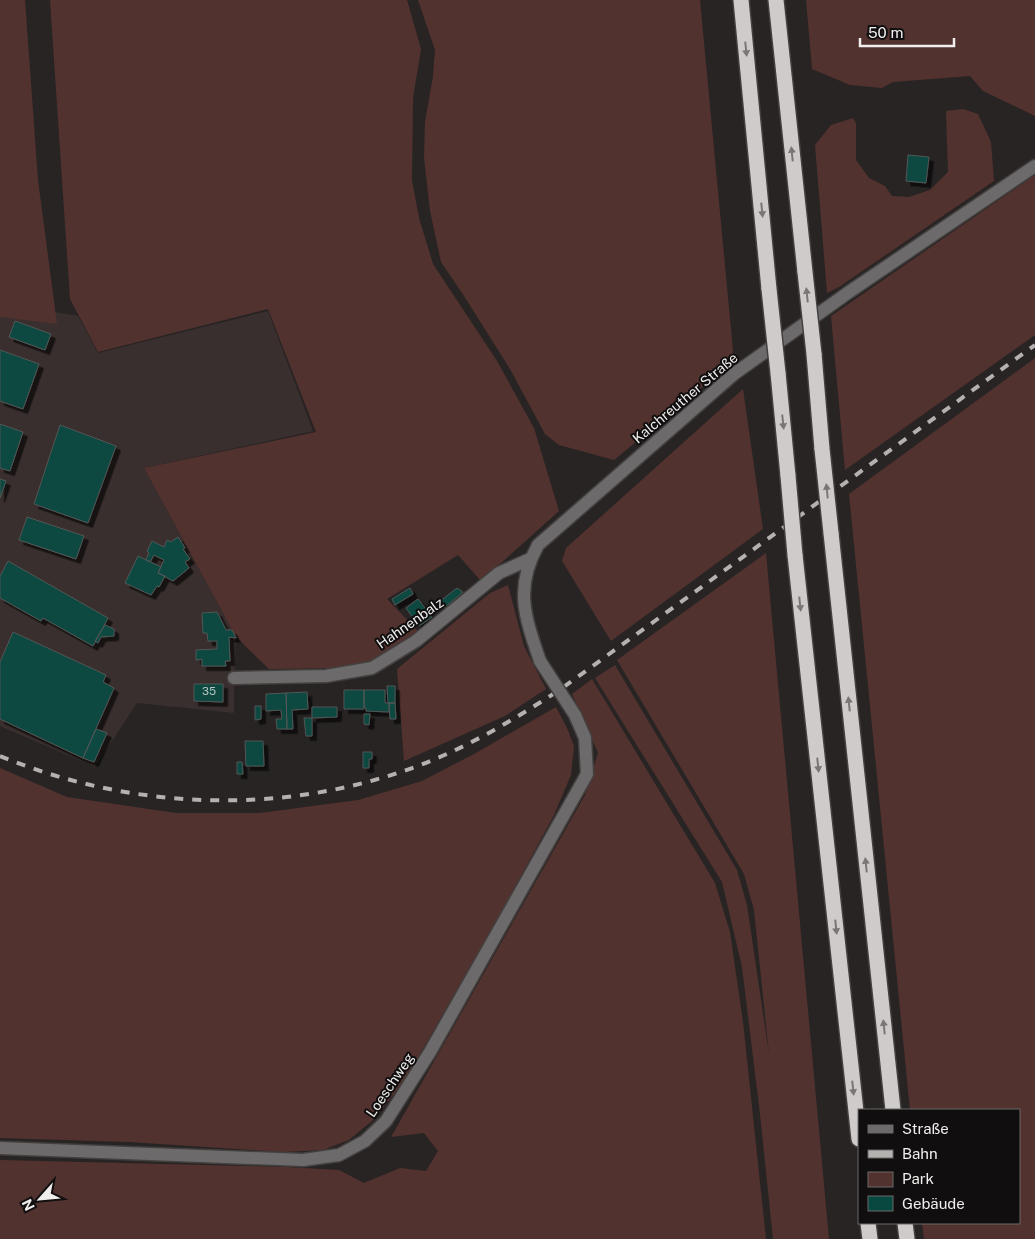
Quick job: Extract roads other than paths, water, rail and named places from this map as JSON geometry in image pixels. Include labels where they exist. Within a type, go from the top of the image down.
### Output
[{"type":"highway","points":[[741,0],[795,555],[858,1130]]},
{"type":"highway","points":[[776,0],[893,1109]]},
{"type":"highway","points":[[868,1224],[870,1239]]},
{"type":"highway","points":[[905,1224],[906,1239]]},
{"type":"street","name":"Kalchreuther Straße","points":[[587,774],[586,738],[575,715],[540,661],[524,611],[524,585],[530,559],[538,544],[734,374],[849,292],[1035,166]]},
{"type":"street","name":"Hahnenbalz","points":[[234,678],[326,676],[372,668],[416,641],[499,573],[530,559]]},
{"type":"street","name":"Loeschweg","points":[[0,1148],[303,1160],[339,1155],[365,1141],[386,1121],[430,1052],[587,774]]},
{"type":"railway","points":[[0,756],[50,774],[101,787],[154,796],[206,800],[259,799],[312,794],[364,783],[415,767],[453,751],[490,732],[561,689],[1035,345]]}]
